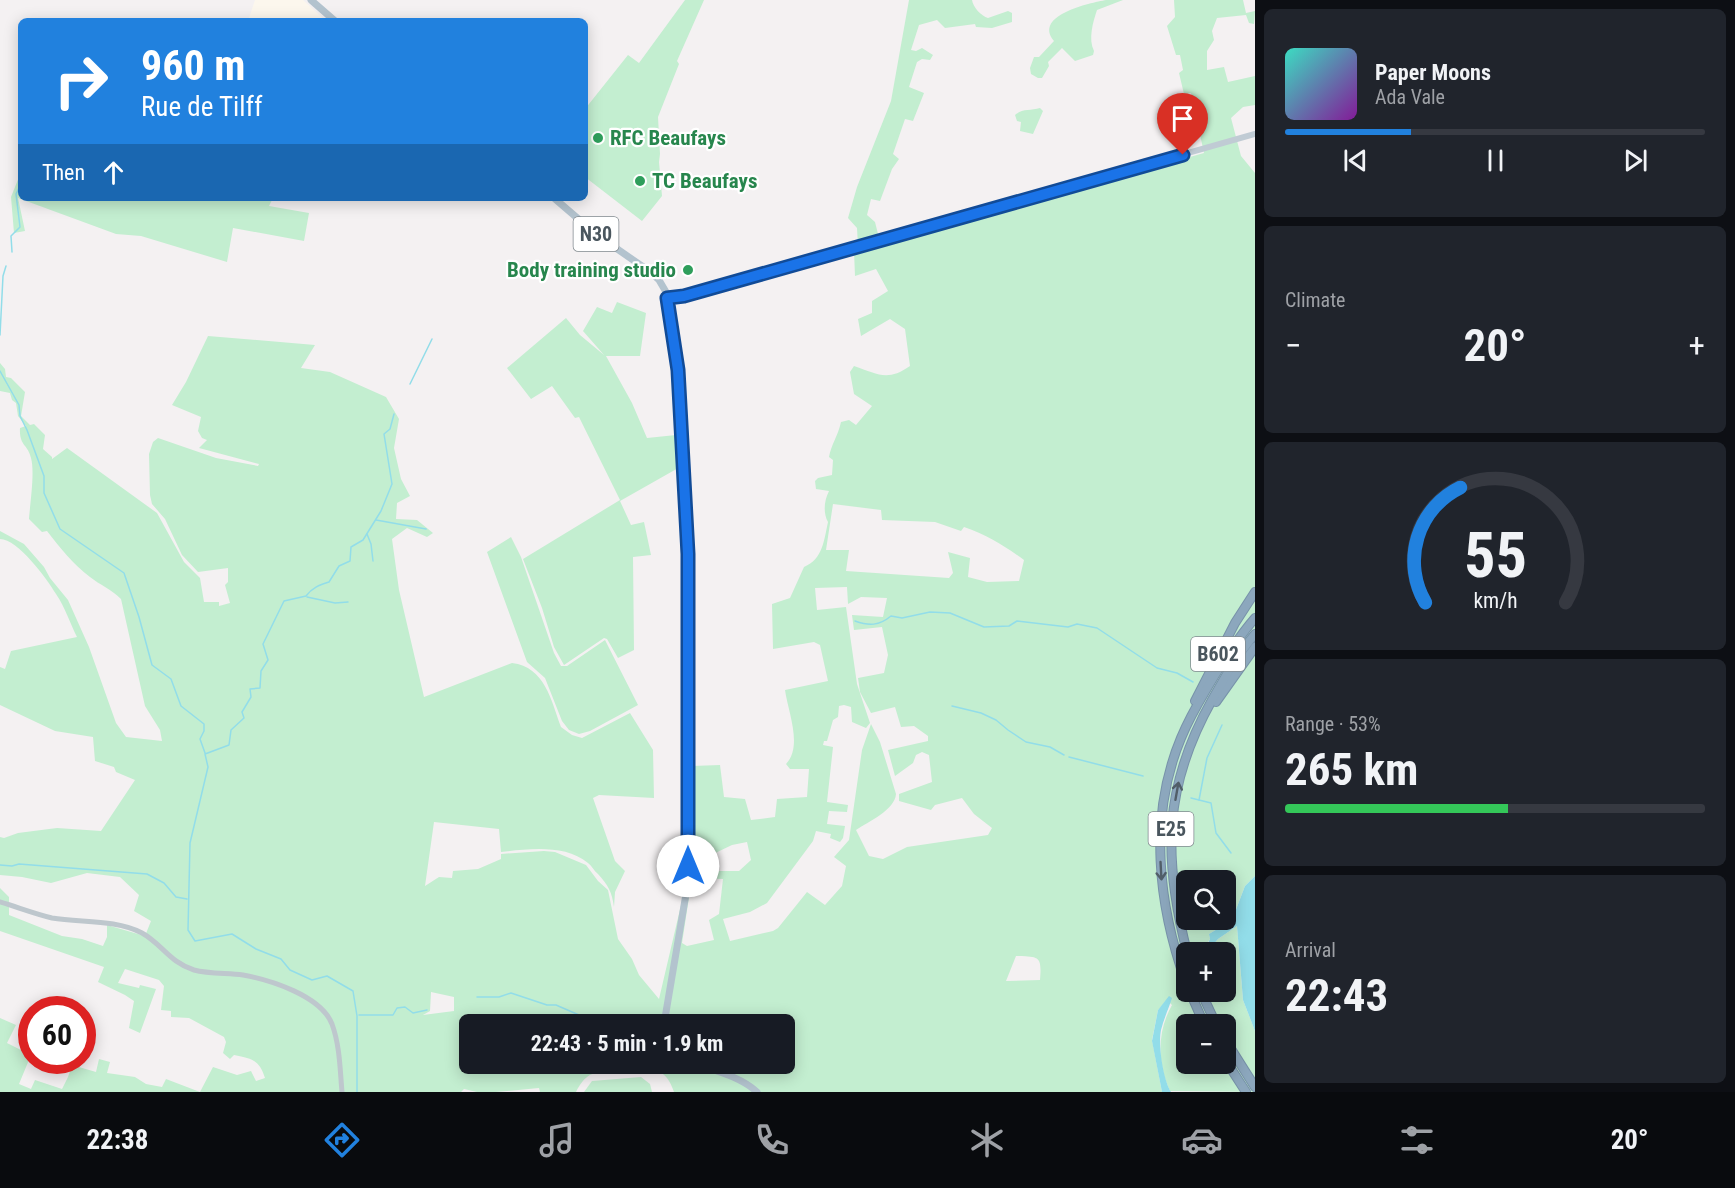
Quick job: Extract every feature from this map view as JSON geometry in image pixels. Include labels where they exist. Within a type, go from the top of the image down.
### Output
[{"type":"highway","name":"B602","points":[[1189,720],[1195,700],[1210,669],[1235,622],[1255,592]]},
{"type":"highway","name":"E25","points":[[1176,955],[1162,884],[1160,851],[1162,813],[1168,776],[1189,720],[1222,663],[1255,618]]},
{"type":"highway","name":"E25","points":[[1184,942],[1172,882],[1170,850],[1172,815],[1179,778],[1190,743],[1206,710],[1230,668],[1254,635]]},
{"type":"highway","name":"B602","points":[[1206,710],[1213,707],[1255,647]]},
{"type":"highway","points":[[1236,1057],[1255,1087]]},
{"type":"highway","points":[[1234,1074],[1246,1092]]},
{"type":"main road","points":[[310,0],[331,18]]},
{"type":"main road","points":[[667,298],[684,296],[1255,134]]},
{"type":"main road","name":"N30","points":[[558,201],[607,243],[656,276],[664,285],[678,370],[688,554],[688,882],[666,1014]]},
{"type":"main road","points":[[721,1074],[748,1085],[756,1092]]},
{"type":"street","points":[[0,902],[51,918],[119,926],[143,934],[177,963],[196,970],[243,975],[275,983],[299,993],[320,1007],[332,1022],[338,1044],[342,1092]]},
{"type":"shaded area","points":[[255,0],[303,0],[323,18],[249,18]]},
{"type":"green space","points":[[685,0],[704,0],[677,61],[679,64],[658,117],[662,196],[642,221],[588,179],[588,105],[628,55],[639,63]]},
{"type":"green space","points":[[909,0],[972,0],[985,17],[1008,11],[1012,13],[1012,22],[992,28],[976,27],[975,24],[945,28],[937,20],[919,25],[911,50],[916,51],[922,48],[933,55],[930,60],[922,59],[917,62],[909,87],[924,93],[913,121],[905,119],[893,154],[899,159],[892,169],[880,201],[871,199],[867,215],[875,222],[879,238],[858,246],[857,228],[848,218],[857,187],[891,101]]},
{"type":"green space","points":[[1106,0],[1123,0],[1097,10],[1091,36],[1093,55],[1075,61],[1062,48],[1048,62],[1049,66],[1042,78],[1031,74],[1030,68],[1034,57],[1039,57],[1054,41],[1050,32],[1051,24],[1057,17],[1077,7]]},
{"type":"green space","points":[[1174,0],[1243,0],[1246,13],[1255,11],[1254,24],[1249,23],[1246,15],[1217,18],[1212,31],[1214,40],[1207,51],[1207,70],[1224,67],[1228,82],[1255,76],[1255,105],[1243,107],[1231,118],[1241,156],[1255,173],[1255,876],[1245,886],[1236,910],[1236,870],[1176,870],[1176,930],[1216,930],[1209,934],[1208,942],[1176,942],[1176,1002],[1236,1002],[1236,942],[1215,942],[1231,930],[1236,930],[1237,926],[1243,1000],[1255,1031],[1255,1092],[1170,1091],[1163,1069],[1160,1047],[1164,1025],[1172,1005],[1167,1000],[1158,1010],[1152,1040],[1162,1092],[674,1092],[663,1074],[795,1074],[795,1014],[459,1014],[459,1074],[594,1074],[586,1078],[576,1092],[540,1092],[539,1088],[496,1092],[464,1089],[461,1092],[200,1092],[213,1067],[237,1075],[251,1071],[256,1081],[265,1078],[254,1061],[234,1055],[230,1059],[223,1053],[226,1042],[224,1037],[189,1018],[171,1017],[171,1011],[161,1010],[164,986],[159,980],[125,969],[118,983],[156,989],[140,1033],[129,1028],[134,1001],[98,982],[104,967],[0,931],[0,888],[9,897],[9,915],[62,936],[82,939],[103,946],[107,937],[107,925],[145,936],[151,921],[134,911],[139,895],[120,877],[87,873],[51,883],[0,875],[0,837],[57,828],[101,831],[135,780],[116,772],[114,767],[95,761],[93,737],[55,731],[0,705],[0,667],[5,669],[11,651],[77,637],[62,604],[46,579],[15,545],[0,539],[0,531],[24,544],[68,600],[89,647],[116,723],[126,737],[162,741],[160,730],[145,706],[121,599],[84,572],[67,556],[47,531],[42,532],[29,519],[32,464],[30,453],[22,442],[20,434],[20,428],[26,426],[18,416],[16,403],[12,400],[10,393],[0,391],[0,363],[5,369],[6,377],[11,378],[25,392],[21,416],[45,435],[43,449],[52,459],[67,448],[157,513],[184,562],[200,578],[204,602],[219,602],[219,606],[230,603],[225,585],[228,582],[228,568],[198,572],[182,555],[165,519],[152,504],[150,495],[149,454],[153,442],[158,438],[216,458],[258,466],[259,464],[199,448],[207,440],[202,438],[198,431],[201,417],[172,405],[208,336],[315,345],[301,368],[330,372],[386,397],[399,419],[394,448],[401,479],[410,496],[397,503],[396,519],[417,520],[433,533],[427,537],[407,528],[392,539],[399,590],[424,697],[512,663],[532,671],[539,678],[550,696],[561,727],[572,735],[582,738],[630,713],[653,750],[654,798],[599,795],[593,798],[615,861],[625,871],[615,892],[614,907],[607,885],[588,863],[579,857],[557,850],[534,849],[501,852],[499,829],[434,822],[425,886],[439,877],[452,878],[453,871],[478,869],[501,859],[501,854],[555,852],[586,865],[608,890],[618,939],[632,959],[639,975],[659,999],[685,888],[692,766],[720,765],[724,797],[745,799],[751,820],[775,817],[777,799],[807,797],[809,769],[790,769],[786,764],[791,757],[794,738],[785,690],[828,681],[820,645],[814,642],[773,649],[772,604],[790,598],[804,567],[815,559],[822,548],[828,522],[825,507],[829,491],[816,489],[815,481],[818,478],[832,475],[833,460],[829,457],[841,422],[849,420],[856,425],[872,406],[854,394],[850,372],[854,366],[876,374],[889,375],[910,366],[905,329],[890,319],[861,336],[858,319],[872,313],[872,301],[888,291],[876,269],[855,276],[854,251],[1204,153],[1191,93],[1184,94],[1179,73],[1183,70],[1180,55],[1176,55],[1167,26],[1175,17]],"holes":[[[833,504],[881,510],[882,520],[935,522],[961,531],[964,527],[996,541],[1024,560],[1019,581],[987,582],[968,577],[970,558],[948,552],[953,573],[949,578],[846,571],[849,550],[826,550]],[[847,587],[848,604],[861,597],[887,598],[883,617],[852,615],[854,630],[882,627],[888,655],[884,673],[858,678],[860,692],[871,713],[895,707],[901,727],[914,726],[928,736],[928,741],[888,750],[895,776],[913,763],[916,755],[922,752],[929,755],[932,782],[899,794],[899,801],[931,810],[935,805],[962,798],[974,814],[992,828],[988,835],[907,847],[883,859],[869,856],[856,830],[886,810],[896,794],[880,742],[871,724],[862,750],[849,840],[834,857],[846,866],[842,886],[825,905],[807,892],[778,928],[730,941],[723,919],[750,912],[767,903],[813,841],[816,831],[831,834],[830,838],[840,842],[843,838],[845,826],[827,824],[829,811],[847,812],[848,805],[827,802],[833,747],[823,745],[824,741],[827,741],[833,720],[838,717],[839,706],[851,707],[852,722],[866,728],[870,723],[857,684],[846,607],[817,610],[815,588]],[[747,842],[751,860],[739,871],[696,871],[695,856],[709,856],[732,845]],[[692,878],[723,879],[719,914],[709,920],[714,940],[687,946],[682,943]],[[1016,956],[1034,957],[1039,962],[1040,980],[1006,981]],[[431,992],[454,997],[454,1011],[423,1015],[430,1011]]]},
{"type":"green space","points":[[1040,108],[1043,111],[1033,134],[1020,131],[1021,122],[1017,121],[1015,115],[1024,110]]},
{"type":"green space","points":[[18,180],[18,201],[25,231],[14,233],[11,197]]},
{"type":"green space","points":[[26,201],[272,201],[269,206],[309,213],[304,241],[233,228],[227,262],[141,236],[116,234]]},
{"type":"green space","points":[[617,302],[646,313],[640,356],[606,356],[632,403],[647,438],[676,435],[680,467],[620,501],[631,525],[644,522],[651,555],[633,557],[634,650],[618,658],[607,639],[604,638],[564,665],[554,647],[523,559],[620,500],[579,417],[575,418],[552,386],[531,399],[507,368],[566,318],[580,335],[604,355],[583,331],[597,307],[612,313]]},
{"type":"green space","points":[[511,537],[521,557],[554,653],[561,666],[567,666],[605,640],[638,705],[590,731],[579,734],[569,730],[562,721],[545,678],[527,662],[487,552]]},
{"type":"green space","points":[[0,1018],[16,1025],[7,1043],[18,1048],[18,1074],[23,1074],[19,1084],[31,1089],[35,1080],[62,1089],[69,1074],[96,1074],[99,1059],[110,1062],[107,1073],[135,1077],[146,1084],[162,1087],[166,1079],[200,1092],[0,1092]]},
{"type":"green space","points":[[641,1077],[650,1084],[652,1092],[584,1092],[592,1081]]},
{"type":"water","points":[[1255,876],[1255,1031],[1243,1000],[1236,927],[1236,910],[1245,886]]},
{"type":"water","points":[[1216,930],[1231,930],[1215,942],[1208,942],[1209,934]]},
{"type":"water","points":[[1169,996],[1172,998],[1161,1030],[1160,1044],[1164,1071],[1171,1092],[1162,1092],[1152,1041],[1158,1010]]},
{"type":"waterway","points":[[12,252],[11,236],[20,227],[16,194],[18,190]]},
{"type":"waterway","points":[[0,335],[3,276],[6,266]]},
{"type":"waterway","points":[[410,384],[432,339]]},
{"type":"waterway","points":[[0,371],[19,405],[20,416],[44,476],[44,493],[60,529],[124,573],[152,665],[171,679],[181,706],[204,724],[204,731],[200,739],[205,753]]},
{"type":"waterway","points":[[357,1092],[357,1016],[353,991],[327,976],[312,980],[290,970],[281,959],[256,949],[232,934],[195,941],[188,930],[190,843],[208,767],[205,754],[229,745],[231,730],[244,718],[242,712],[251,697],[250,689],[260,688],[261,671],[268,660],[263,644],[284,601],[306,596],[316,587],[329,582],[339,566],[350,561],[351,547],[363,540],[381,511],[392,484],[384,434],[390,429],[394,414]]},
{"type":"waterway","points":[[376,520],[426,529]]},
{"type":"waterway","points":[[367,534],[373,561]]},
{"type":"waterway","points":[[307,597],[335,603],[348,602]]},
{"type":"waterway","points":[[855,621],[874,624],[891,616],[902,618],[930,612],[950,613],[984,627],[1009,626],[1017,621],[1068,627],[1077,624],[1097,628],[1157,668],[1177,673],[1193,682]]},
{"type":"waterway","points":[[952,706],[981,713],[996,720],[1026,742],[1050,747],[1064,755]]},
{"type":"waterway","points":[[1199,800],[1207,758],[1222,725]]},
{"type":"waterway","points":[[1069,757],[1143,776]]},
{"type":"waterway","points":[[1191,798],[1211,803],[1216,833],[1231,853]]},
{"type":"waterway","points":[[0,865],[19,864],[147,874],[164,883],[176,897],[187,899]]},
{"type":"waterway","points":[[477,997],[499,997],[511,993],[547,1005],[556,1005],[577,1014]]},
{"type":"waterway","points":[[359,1015],[393,1015],[397,1008],[405,1007],[413,1013],[427,1010]]},
{"type":"place","name":"RFC Beaufays","points":[[598,138]]},
{"type":"place","name":"TC Beaufays","points":[[640,181]]},
{"type":"place","name":"Body training studio","points":[[688,270]]},
{"type":"route","points":[[688,866],[688,554],[678,370],[667,298],[684,296],[1183,155]]}]
